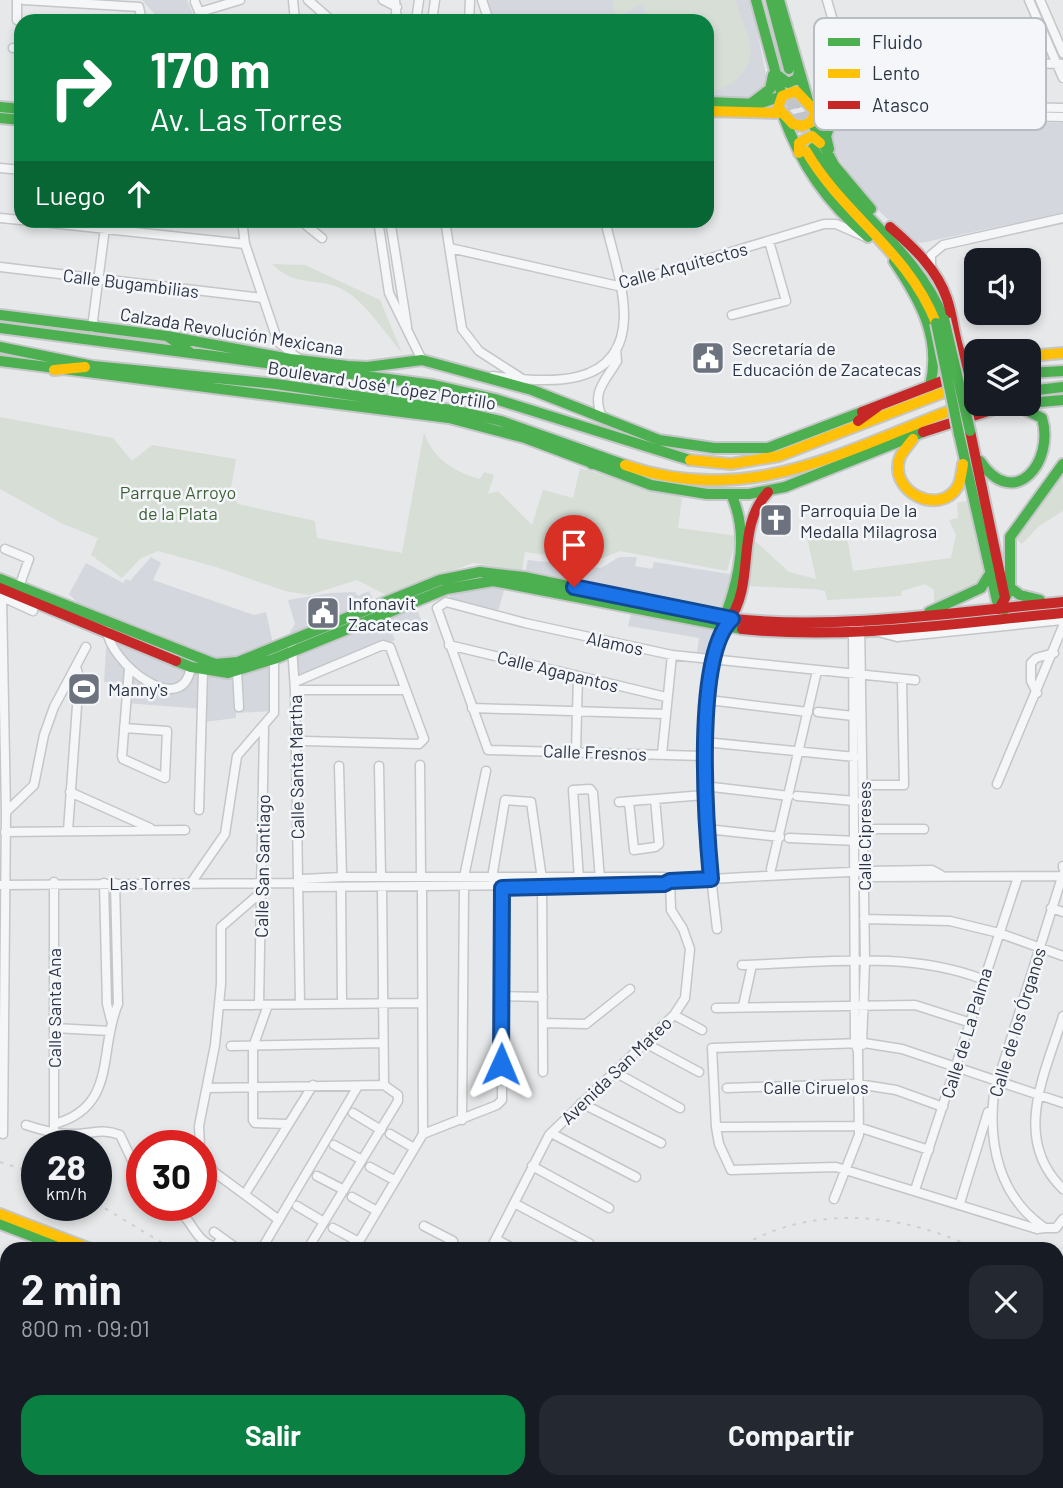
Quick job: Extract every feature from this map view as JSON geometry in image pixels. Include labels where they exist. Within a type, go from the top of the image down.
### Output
[{"type":"main road","points":[[756,0],[783,69],[809,102],[813,119],[811,153],[830,202],[883,240],[927,278],[940,321],[965,433],[982,466],[1005,483],[1030,481],[1049,465],[1054,444],[1047,423],[1039,416]]},
{"type":"main road","points":[[763,0],[783,69]]},
{"type":"main road","points":[[747,104],[758,100],[770,89],[783,69],[771,0]]},
{"type":"main road","points":[[779,0],[783,69],[782,96],[778,108],[811,153],[883,240],[921,303],[935,367],[930,386]]},
{"type":"main road","points":[[714,102],[765,104],[796,91],[809,102]]},
{"type":"main road","points":[[714,111],[782,114],[796,127],[807,126],[813,119]]},
{"type":"main road","points":[[827,130],[827,142],[834,165]]},
{"type":"main road","points":[[811,153],[834,165],[880,218],[916,251],[933,271],[948,299],[961,361],[964,363]]},
{"type":"main road","points":[[880,218],[883,240]]},
{"type":"main road","name":"Calzada Revolución Mexicana","points":[[0,315],[167,336],[299,360],[367,367],[422,360],[560,400],[675,444],[758,450],[780,444],[964,373]]},
{"type":"main road","name":"Boulevard José López Portillo","points":[[0,328],[434,385],[495,399],[679,460],[731,464],[779,456],[947,391]]},
{"type":"main road","points":[[167,336],[194,355]]},
{"type":"main road","name":"Boulevard José López Portillo","points":[[0,347],[92,365],[275,384],[458,411],[564,442],[654,475],[699,482],[753,480],[775,475],[949,411]]},
{"type":"main road","points":[[1041,355],[1063,353]]},
{"type":"main road","points":[[0,361],[54,370],[451,418],[681,492],[731,494],[770,491],[965,416]]},
{"type":"main road","points":[[935,367],[945,368],[961,361]]},
{"type":"main road","points":[[54,370],[92,365],[114,377]]},
{"type":"main road","points":[[1041,372],[1063,371]]},
{"type":"main road","points":[[1041,390],[1063,387]]},
{"type":"main road","points":[[1041,401],[1063,400]]},
{"type":"main road","points":[[827,438],[880,405]]},
{"type":"main road","points":[[918,434],[904,447],[898,471],[905,489],[916,499],[937,501],[953,492],[961,479],[965,433]]},
{"type":"main road","points":[[868,443],[918,434]]},
{"type":"main road","points":[[564,442],[592,464]]},
{"type":"main road","points":[[963,451],[991,572],[1015,618]]},
{"type":"main road","points":[[975,451],[1004,593]]},
{"type":"main road","points":[[918,626],[991,615],[1004,593],[1010,537],[1021,518],[1063,464]]},
{"type":"main road","points":[[727,621],[740,574],[750,514],[755,503],[770,491]]},
{"type":"main road","points":[[731,494],[740,514],[740,574]]},
{"type":"main road","points":[[1,594],[215,664],[238,662],[292,647],[440,580],[480,572],[524,577],[727,621]]},
{"type":"main road","points":[[926,613],[981,588],[991,572]]},
{"type":"main road","points":[[0,579],[191,667],[203,670],[237,671],[274,659],[292,647]]},
{"type":"main road","points":[[335,628],[437,592],[470,583],[493,581],[727,621],[856,626],[875,631],[1063,613]]},
{"type":"main road","points":[[1004,593],[1060,602]]},
{"type":"main road","points":[[856,626],[926,613],[1004,593],[1060,602]]},
{"type":"main road","points":[[0,1213],[73,1242]]},
{"type":"main road","points":[[0,1224],[47,1242]]},
{"type":"street","points":[[24,0],[107,2],[139,7],[140,14]]},
{"type":"street","points":[[208,14],[240,0]]},
{"type":"street","points":[[383,0],[396,4]]},
{"type":"street","points":[[827,0],[832,18]]},
{"type":"street","points":[[1029,0],[1038,18]]},
{"type":"street","points":[[1040,0],[1063,53]]},
{"type":"street","points":[[310,1],[324,14]]},
{"type":"street","points":[[1046,35],[1060,64],[1063,78]]},
{"type":"street","points":[[809,102],[814,102]]},
{"type":"street","points":[[933,271],[931,255],[943,245],[1063,218]]},
{"type":"street","name":"Calle Arquitectos","points":[[450,248],[618,286],[824,224],[836,224],[859,236],[883,240]]},
{"type":"street","points":[[92,328],[105,228]]},
{"type":"street","points":[[127,228],[245,244]]},
{"type":"street","points":[[243,228],[245,244],[278,342],[299,360]]},
{"type":"street","points":[[309,228],[321,238]]},
{"type":"street","points":[[379,228],[389,293],[409,340],[422,360]]},
{"type":"street","points":[[391,228],[409,340]]},
{"type":"street","points":[[446,228],[462,329],[468,341],[523,379],[560,400]]},
{"type":"street","points":[[472,373],[523,379],[578,378],[598,367],[616,349],[624,316],[607,228]]},
{"type":"street","points":[[732,315],[786,301],[769,241]]},
{"type":"street","points":[[453,273],[460,259],[474,254]]},
{"type":"street","name":"Calle Bugambilias","points":[[0,267],[262,298]]},
{"type":"street","points":[[265,354],[278,342]]},
{"type":"street","points":[[602,416],[596,396],[599,385],[617,361],[616,349]]},
{"type":"street","points":[[5,549],[29,559],[19,587]]},
{"type":"street","points":[[1,594],[6,812],[2,885],[3,1133]]},
{"type":"street","name":"Alamos","points":[[449,645],[437,608],[446,602],[525,623],[672,655],[915,680]]},
{"type":"street","points":[[875,631],[897,637],[1063,620]]},
{"type":"street","points":[[717,929],[703,756],[714,659],[727,621]]},
{"type":"street","name":"Calle Cipreses","points":[[834,1199],[859,1128],[856,626]]},
{"type":"street","points":[[998,784],[1063,626]]},
{"type":"street","points":[[108,628],[129,669],[142,680],[172,689],[182,686],[189,679],[191,667]]},
{"type":"street","points":[[295,686],[383,645],[392,650],[424,738],[422,742],[304,741]]},
{"type":"street","points":[[449,645],[472,708],[665,714]]},
{"type":"street","name":"Calle Agapantos","points":[[449,645],[666,697]]},
{"type":"street","points":[[6,812],[34,785],[48,725],[86,647]]},
{"type":"street","name":"Calle Santa Martha","points":[[292,647],[295,686],[294,770],[299,883],[300,1004]]},
{"type":"street","points":[[1037,693],[1031,681],[1031,663],[1036,658],[1054,653]]},
{"type":"street","points":[[662,754],[672,655]]},
{"type":"street","points":[[191,883],[225,834],[237,756],[274,713],[274,659]]},
{"type":"street","points":[[68,831],[79,678],[76,666]]},
{"type":"street","points":[[124,728],[167,731],[165,778],[123,759],[124,728],[129,669]]},
{"type":"street","points":[[199,810],[204,733],[203,670]]},
{"type":"street","points":[[237,671],[239,708]]},
{"type":"street","points":[[771,869],[784,837],[817,671]]},
{"type":"street","name":"Calle Cipreses","points":[[858,675],[853,716],[864,829],[859,841]]},
{"type":"street","points":[[576,751],[578,676]]},
{"type":"street","points":[[859,785],[904,785],[902,680]]},
{"type":"street","points":[[295,686],[406,690]]},
{"type":"street","points":[[709,700],[808,712]]},
{"type":"street","name":"Calle Fresnos","points":[[472,708],[488,750],[703,756]]},
{"type":"street","points":[[818,712],[853,716]]},
{"type":"street","name":"Calle San Santiago","points":[[253,1046],[263,1005],[264,727]]},
{"type":"street","points":[[705,742],[855,757]]},
{"type":"street","points":[[419,765],[422,877]]},
{"type":"street","points":[[339,766],[342,877]]},
{"type":"street","points":[[379,766],[381,877]]},
{"type":"street","points":[[464,877],[486,771]]},
{"type":"street","points":[[579,879],[571,793],[573,790],[590,789],[593,793],[600,879]]},
{"type":"street","points":[[619,802],[704,791],[855,801]]},
{"type":"street","points":[[70,792],[152,830]]},
{"type":"street","points":[[629,802],[634,850],[655,848],[659,844],[655,799]]},
{"type":"street","points":[[492,878],[505,800],[531,802],[542,883],[542,1072]]},
{"type":"street","points":[[707,829],[859,841]]},
{"type":"street","points":[[864,829],[924,829]]},
{"type":"street","points":[[5,832],[185,830]]},
{"type":"street","points":[[503,883],[492,878],[342,877],[303,879],[299,883],[304,887],[464,888],[503,883],[664,884],[670,881],[932,870],[941,875],[1018,877],[1063,869]]},
{"type":"street","name":"Calle de los Órganos","points":[[1045,1228],[1016,1201],[1002,1174],[992,1137],[994,1093],[1063,869]]},
{"type":"street","name":"Calle Cipreses","points":[[859,873],[864,919],[860,961]]},
{"type":"street","points":[[400,877],[400,888]]},
{"type":"street","points":[[441,877],[441,888]]},
{"type":"street","points":[[542,883],[579,879],[664,877],[670,881]]},
{"type":"street","name":"Calle de La Palma","points":[[915,1190],[982,979],[1018,877]]},
{"type":"street","name":"Avenida San Mateo","points":[[494,1242],[551,1133],[674,1015],[685,998],[690,949],[683,929],[671,910],[670,881]]},
{"type":"street","name":"Las Torres","points":[[2,885],[54,882],[299,883]]},
{"type":"street","name":"Calle Santa Ana","points":[[54,882],[54,1129]]},
{"type":"street","points":[[104,883],[107,1004],[111,1020]]},
{"type":"street","points":[[54,1129],[95,1097],[103,1078],[111,1020],[118,1004],[115,883]]},
{"type":"street","points":[[199,1130],[219,1005],[221,926],[258,895],[263,883]]},
{"type":"street","points":[[423,1134],[502,1100],[503,883]]},
{"type":"street","points":[[341,887],[342,1003]]},
{"type":"street","points":[[382,888],[384,1085]]},
{"type":"street","points":[[358,1242],[423,1134],[422,888]]},
{"type":"street","points":[[462,1119],[464,888]]},
{"type":"street","points":[[1051,908],[1063,912]]},
{"type":"street","points":[[864,919],[950,921],[999,933],[1063,956]]},
{"type":"street","points":[[742,965],[860,961],[938,964],[982,979]]},
{"type":"street","points":[[743,1006],[752,965]]},
{"type":"street","points":[[543,1023],[586,1024],[630,989]]},
{"type":"street","points":[[502,996],[543,997]]},
{"type":"street","points":[[219,1005],[422,1003]]},
{"type":"street","points":[[716,1008],[860,1003],[915,1005],[968,1022]]},
{"type":"street","points":[[674,1015],[702,1030]]},
{"type":"street","points":[[1063,1016],[1038,1094],[1034,1136],[1048,1174],[1063,1189]]},
{"type":"street","points":[[54,1028],[110,1031]]},
{"type":"street","points":[[645,1042],[699,1072]]},
{"type":"street","points":[[231,1046],[382,1043]]},
{"type":"street","points":[[253,1046],[256,1124],[287,1124]]},
{"type":"street","points":[[1063,1102],[902,1049],[859,1046],[712,1048],[716,1127],[719,1144],[731,1170],[836,1167],[960,1203],[1037,1229],[1056,1228],[1063,1219]]},
{"type":"street","points":[[613,1071],[680,1108]]},
{"type":"street","name":"Calle Ciruelos","points":[[727,1088],[858,1084],[896,1090],[943,1107]]},
{"type":"street","points":[[245,1194],[313,1085]]},
{"type":"street","points":[[207,1088],[384,1085],[398,1095],[385,1132],[362,1160],[312,1242]]},
{"type":"street","points":[[266,1242],[358,1086]]},
{"type":"street","points":[[960,1203],[994,1093]]},
{"type":"street","points":[[581,1103],[661,1143]]},
{"type":"street","points":[[353,1113],[414,1148]]},
{"type":"street","points":[[26,1125],[74,1135],[106,1129],[120,1135],[126,1148]]},
{"type":"street","points":[[716,1127],[859,1128],[929,1150]]},
{"type":"street","points":[[551,1133],[636,1177]]},
{"type":"street","points":[[334,1145],[362,1160]]},
{"type":"street","points":[[532,1166],[609,1208]]},
{"type":"street","points":[[370,1167],[394,1180]]},
{"type":"street","points":[[217,1174],[278,1220]]},
{"type":"street","points":[[317,1175],[344,1191]]},
{"type":"street","points":[[352,1197],[377,1211]]},
{"type":"street","points":[[513,1203],[585,1242]]},
{"type":"street","points":[[297,1206],[324,1222]]},
{"type":"street","points":[[185,1221],[205,1242]]},
{"type":"street","points":[[424,1226],[453,1242]]},
{"type":"street","points":[[333,1228],[351,1242]]},
{"type":"street","points":[[214,1232],[228,1242]]},
{"type":"street","points":[[219,1242],[222,1238]]},
{"type":"street","points":[[496,1239],[501,1242]]},
{"type":"shaded area","points":[[142,0],[187,0],[193,14],[155,14]]},
{"type":"shaded area","points":[[487,0],[751,0],[768,85],[751,98],[714,98],[714,14],[492,14]]},
{"type":"shaded area","points":[[1046,123],[1063,123],[1063,213],[921,243],[911,241],[875,207],[834,152],[832,130],[1046,130]]},
{"type":"shaded area","points":[[151,557],[161,563],[153,580],[254,615],[266,612],[274,648],[294,641],[290,632],[295,624],[288,600],[331,593],[355,592],[358,596],[369,591],[376,606],[452,576],[524,577],[528,560],[601,568],[619,557],[637,557],[635,566],[652,569],[654,562],[736,575],[717,635],[714,659],[696,658],[699,638],[628,626],[631,614],[505,587],[497,615],[448,603],[453,588],[414,601],[424,628],[413,632],[411,627],[392,633],[395,640],[295,682],[293,651],[274,659],[274,711],[236,713],[236,718],[204,722],[203,709],[126,703],[127,683],[104,682],[107,633],[69,594],[86,563],[123,583],[126,579],[130,581]]},
{"type":"green space","points":[[612,0],[735,0],[750,43],[749,61],[732,82],[714,90],[714,14],[646,14],[642,4],[622,14],[615,14]]},
{"type":"green space","points":[[272,264],[305,265],[380,300],[402,353],[350,294],[332,285],[290,277]]},
{"type":"green space","name":"Parrque Arroyo de la Plata","points":[[0,417],[113,438],[132,461],[152,445],[236,459],[230,493],[238,504],[315,521],[317,538],[402,553],[424,432],[432,449],[453,468],[480,479],[484,472],[494,475],[488,494],[498,491],[532,525],[543,490],[573,498],[580,468],[682,498],[678,528],[737,536],[727,571],[620,551],[593,562],[525,552],[522,570],[473,563],[386,595],[357,580],[309,595],[285,591],[216,567],[158,551],[141,558],[122,578],[91,555],[98,538],[63,524],[0,489]]},
{"type":"green space","points":[[1063,474],[1063,511],[1039,526],[1022,544],[1016,539],[1025,520]]},
{"type":"green space","points":[[971,500],[988,572],[985,580],[971,590],[939,602],[934,601],[934,590],[925,584],[902,591],[901,596],[827,600],[825,591],[815,589],[747,586],[750,585],[754,540],[789,572],[816,579],[807,537],[846,531],[853,571],[951,558],[956,535],[949,520],[958,518],[957,503]]},
{"type":"tunnel","points":[[789,69],[813,145]]},
{"type":"tunnel","points":[[781,71],[800,132]]},
{"type":"railway","points":[[0,1162],[21,1169]]},
{"type":"railway","points":[[112,1213],[161,1242]]},
{"type":"railway","points":[[750,1242],[793,1225],[824,1219],[856,1218],[919,1227],[960,1242]]},
{"type":"traffic: fast","points":[[714,102],[758,104],[782,96],[756,0]]},
{"type":"traffic: fast","points":[[771,0],[789,69]]},
{"type":"traffic: fast","points":[[779,0],[808,101]]},
{"type":"traffic: fast","points":[[776,74],[788,83],[797,79],[799,72]]},
{"type":"traffic: fast","points":[[753,102],[770,89],[773,75]]},
{"type":"traffic: fast","points":[[0,107],[14,108]]},
{"type":"traffic: fast","points":[[783,115],[798,150],[817,182],[840,211],[868,237]]},
{"type":"traffic: fast","points":[[0,118],[14,119]]},
{"type":"traffic: fast","points":[[812,122],[814,126]]},
{"type":"traffic: fast","points":[[816,130],[834,165],[871,209]]},
{"type":"traffic: fast","points":[[828,130],[826,136],[829,149]]},
{"type":"traffic: fast","points":[[813,148],[845,192],[917,271],[944,319]]},
{"type":"traffic: fast","points":[[894,261],[920,305],[931,336],[933,368],[930,386]]},
{"type":"traffic: fast","points":[[0,315],[167,336],[290,359],[348,366],[367,367],[422,360],[532,390],[659,440],[714,448],[768,448],[862,412]]},
{"type":"traffic: fast","points":[[944,319],[970,431]]},
{"type":"traffic: fast","points":[[936,323],[959,434]]},
{"type":"traffic: fast","points":[[0,328],[434,385],[495,399],[690,460]]},
{"type":"traffic: fast","points":[[167,336],[191,353]]},
{"type":"traffic: fast","points":[[0,347],[93,366],[276,384],[458,411],[501,421],[625,465]]},
{"type":"traffic: fast","points":[[0,361],[449,418],[525,438],[651,485],[707,494],[749,494],[785,487],[923,432]]},
{"type":"traffic: fast","points":[[1041,372],[1063,371]]},
{"type":"traffic: fast","points":[[1041,390],[1063,387]]},
{"type":"traffic: fast","points":[[1041,402],[1063,400]]},
{"type":"traffic: fast","points":[[980,461],[993,476],[1006,482],[1018,481],[1029,475],[1043,450],[1042,418],[1038,416]]},
{"type":"traffic: fast","points":[[896,438],[918,434]]},
{"type":"traffic: fast","points":[[959,434],[997,601],[1004,610]]},
{"type":"traffic: fast","points":[[572,449],[592,464]]},
{"type":"traffic: fast","points":[[1006,596],[1010,589],[1010,537],[1063,464]]},
{"type":"traffic: fast","points":[[726,614],[735,584],[741,539],[737,509],[731,494]]},
{"type":"traffic: fast","points":[[0,579],[215,664],[238,662],[440,580],[480,572],[524,577],[645,602]]},
{"type":"traffic: fast","points":[[929,612],[981,588],[991,572]]},
{"type":"traffic: fast","points":[[176,661],[191,667],[228,673],[274,659],[446,589],[493,581],[742,629]]},
{"type":"traffic: fast","points":[[1005,584],[1020,595],[1040,600]]},
{"type":"traffic: fast","points":[[0,1224],[47,1242]]},
{"type":"traffic: slow","points":[[796,91],[814,110]]},
{"type":"traffic: slow","points":[[796,91],[782,96],[778,108],[793,124],[802,126],[812,122],[814,115]]},
{"type":"traffic: slow","points":[[714,111],[781,113]]},
{"type":"traffic: slow","points":[[799,153],[799,143],[812,136],[820,143]]},
{"type":"traffic: slow","points":[[806,151],[838,195],[909,275],[936,323]]},
{"type":"traffic: slow","points":[[1041,355],[1063,353]]},
{"type":"traffic: slow","points":[[54,370],[85,367]]},
{"type":"traffic: slow","points":[[690,460],[731,464],[779,456],[947,391]]},
{"type":"traffic: slow","points":[[625,465],[669,477],[711,480],[751,478],[830,458],[949,411]]},
{"type":"traffic: slow","points":[[913,439],[900,457],[898,469],[908,490],[917,496],[940,500],[950,495],[959,484],[963,464]]},
{"type":"traffic: slow","points":[[0,1214],[72,1242]]},
{"type":"traffic: jam","points":[[890,227],[931,268],[943,288],[964,363]]},
{"type":"traffic: jam","points":[[862,412],[964,373]]},
{"type":"traffic: jam","points":[[858,421],[880,405]]},
{"type":"traffic: jam","points":[[923,432],[973,416]]},
{"type":"traffic: jam","points":[[970,431],[1005,598],[999,609]]},
{"type":"traffic: jam","points":[[728,622],[742,590],[751,522],[768,492]]},
{"type":"traffic: jam","points":[[0,588],[176,661]]},
{"type":"traffic: jam","points":[[645,602],[712,616],[775,622],[858,621],[1063,602]]},
{"type":"traffic: jam","points":[[742,629],[822,633],[1063,613]]},
{"type":"place","name":"Secretaría de Educación de Zacatecas","points":[[708,358]]},
{"type":"place","name":"Parroquia De la Medalla Milagrosa","points":[[776,520]]},
{"type":"place","name":"Infonavit Zacatecas","points":[[323,613]]},
{"type":"place","name":"Manny's","points":[[84,689]]},
{"type":"route","points":[[501,1064],[502,888],[664,884],[670,881],[711,879],[703,756],[714,659],[724,627],[732,619],[574,587]]}]
